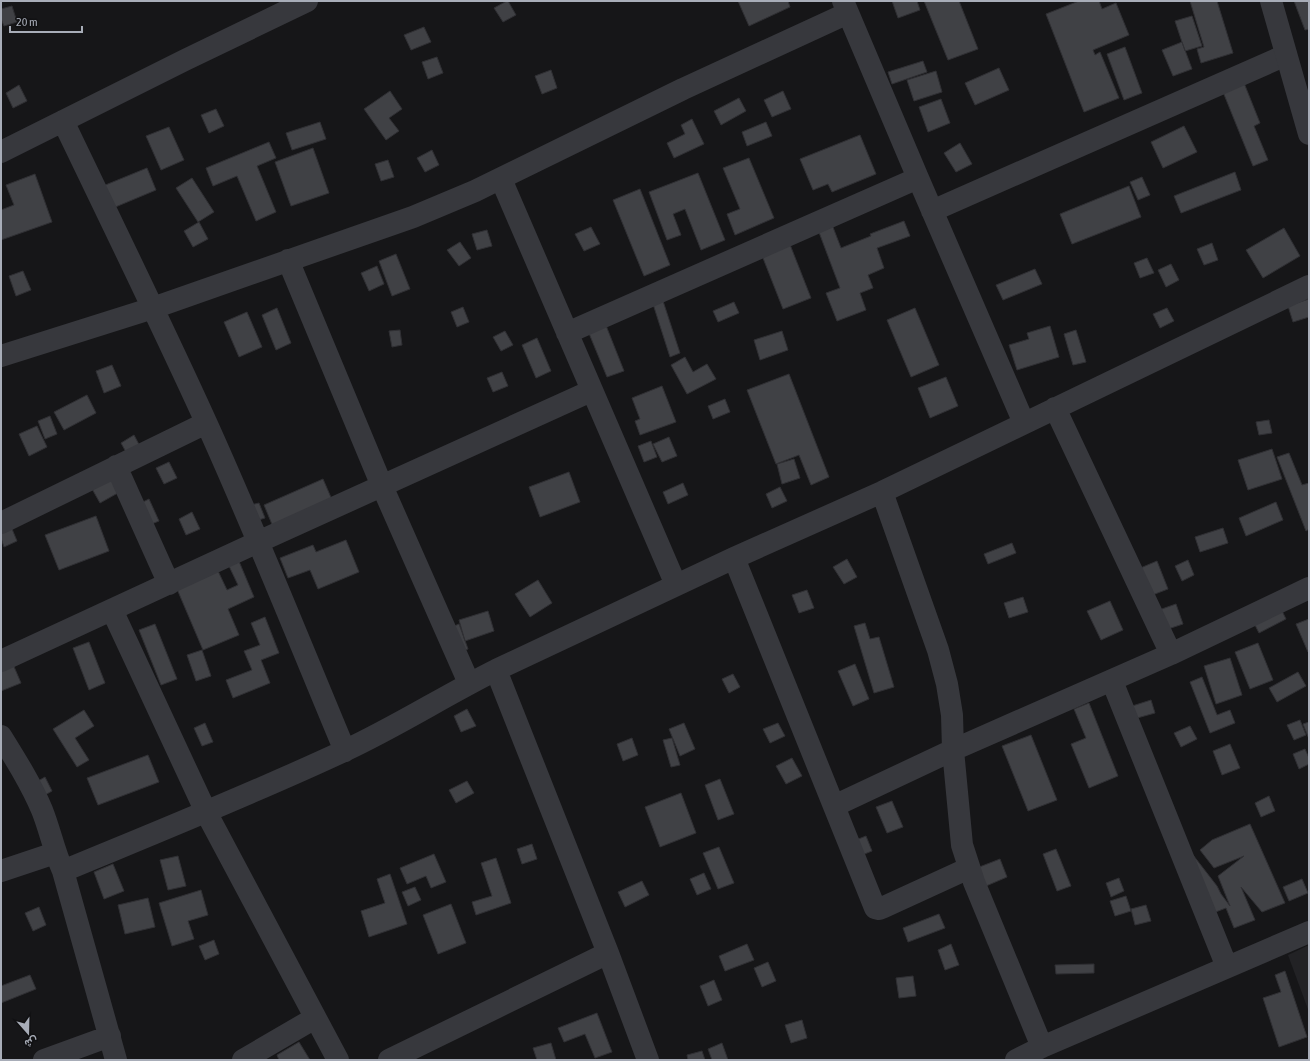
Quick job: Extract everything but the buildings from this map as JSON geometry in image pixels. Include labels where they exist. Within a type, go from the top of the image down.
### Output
[{"type":"street","points":[[1,152],[307,1]]},
{"type":"street","points":[[1271,1],[1309,134]]},
{"type":"street","points":[[1,356],[153,308],[413,217],[501,179],[845,7],[1024,423]]},
{"type":"street","points":[[932,211],[1286,55]]},
{"type":"street","points":[[63,121],[153,308],[206,423],[258,542],[345,751]]},
{"type":"street","points":[[567,333],[918,178]]},
{"type":"street","points":[[501,179],[676,586]]},
{"type":"street","points":[[288,260],[382,486],[469,684]]},
{"type":"street","points":[[1,871],[59,862],[206,812],[345,751],[496,670],[734,558],[882,492],[1309,286]]},
{"type":"street","points":[[1,661],[258,542],[591,391]]},
{"type":"street","points":[[1055,408],[1171,654]]},
{"type":"street","points":[[1,523],[206,423]]},
{"type":"street","points":[[116,466],[169,584]]},
{"type":"street","points":[[882,492],[938,650],[945,677],[952,715],[953,750],[962,845],[974,882],[1042,1047]]},
{"type":"street","points":[[734,558],[875,908],[879,909],[884,907],[969,868]]},
{"type":"street","points":[[834,806],[953,750],[1171,654],[1309,588]]},
{"type":"street","points":[[112,610],[206,812],[338,1060]]},
{"type":"street","points":[[496,670],[608,953],[648,1060]]},
{"type":"street","points":[[1112,681],[1227,967]]},
{"type":"street","points":[[1,736],[18,762],[42,809],[59,862],[116,1060]]},
{"type":"street","points":[[1016,1060],[1042,1047],[1309,932]]},
{"type":"street","points":[[389,1060],[608,953]]},
{"type":"street","points":[[243,1060],[315,1018]]},
{"type":"street","points":[[44,1060],[110,1036]]},
{"type":"shaded area","points":[[1309,945],[1309,1012],[1288,955]]}]
